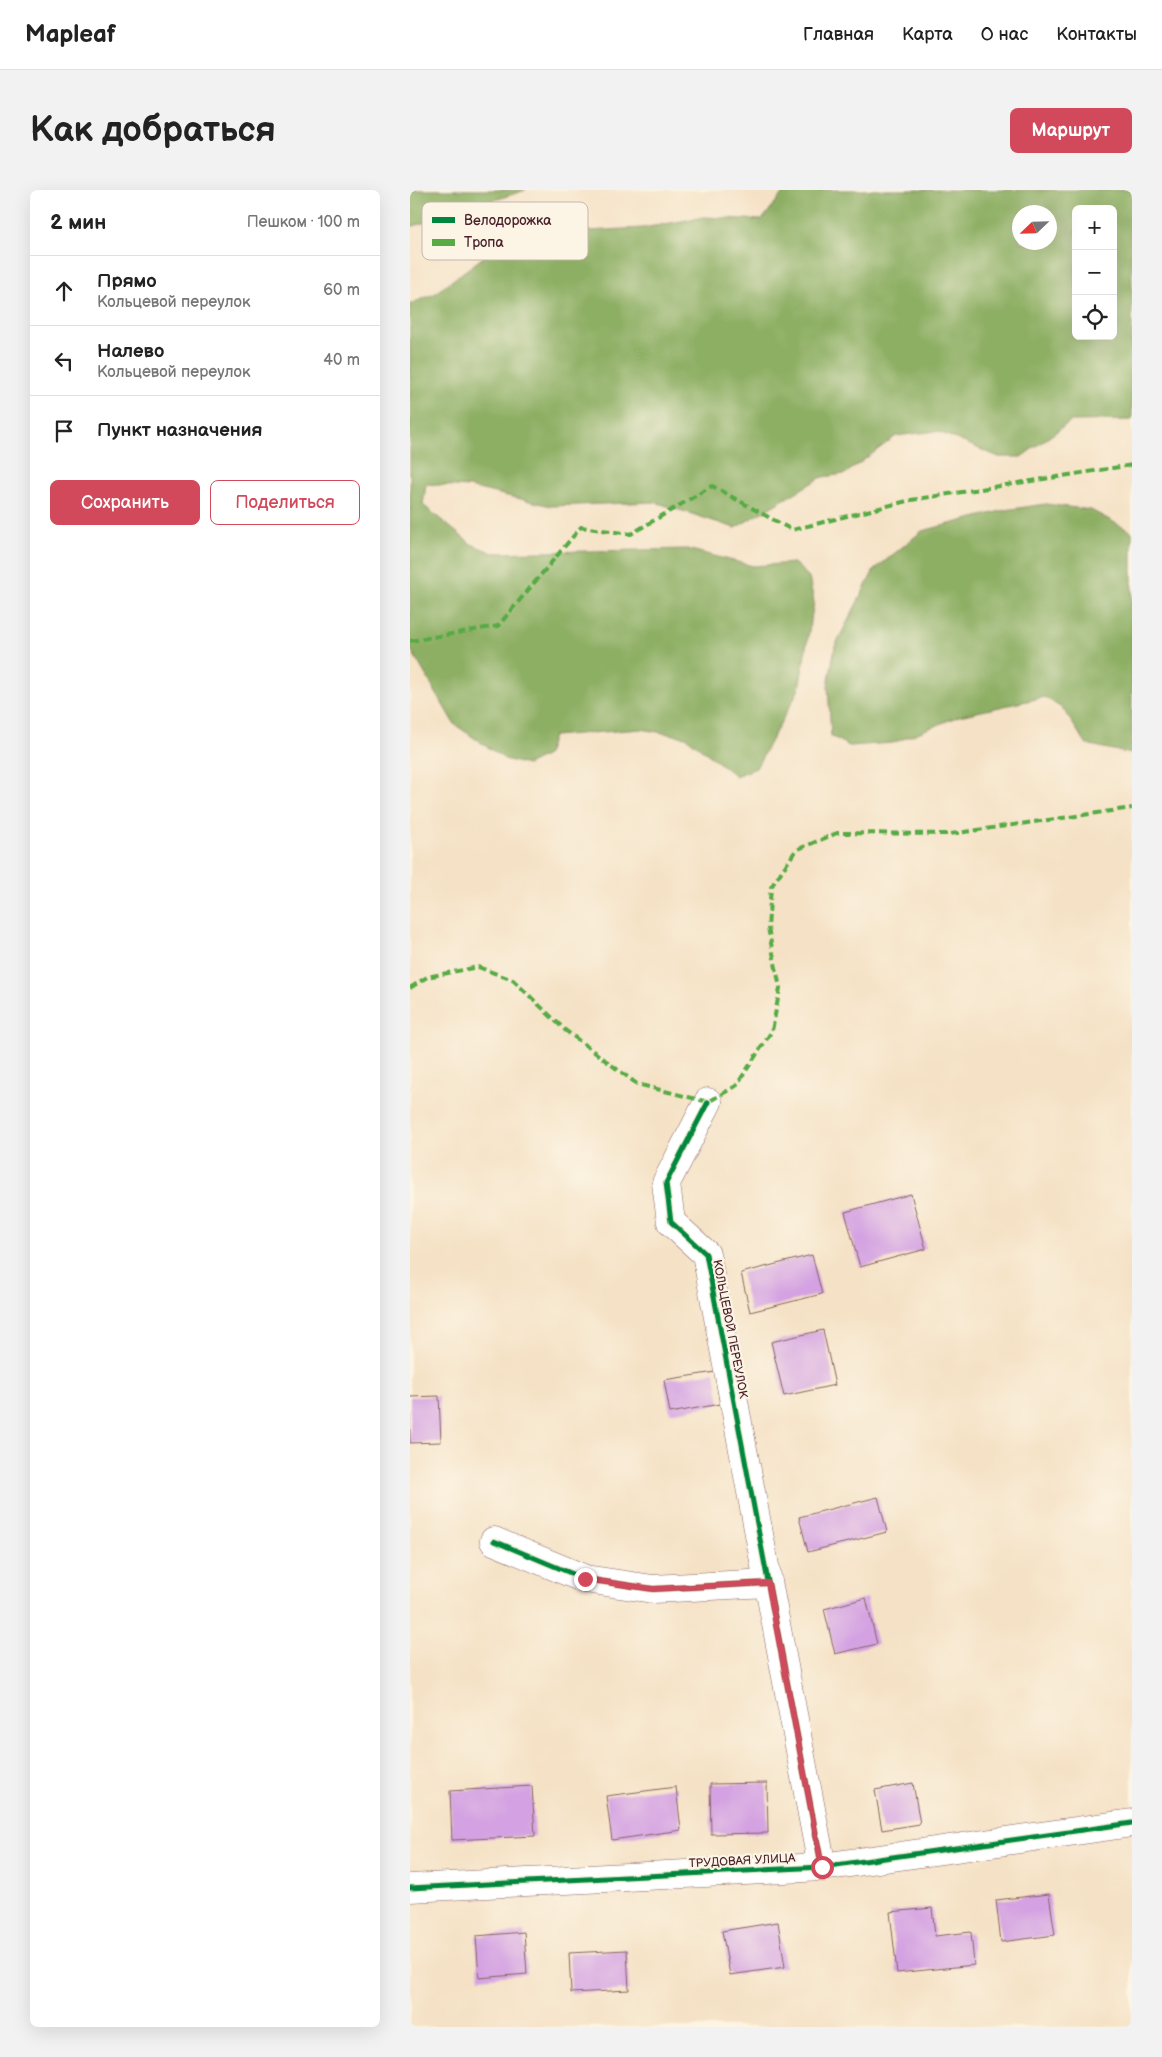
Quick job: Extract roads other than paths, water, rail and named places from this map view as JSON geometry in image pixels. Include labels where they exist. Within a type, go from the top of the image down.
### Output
[{"type":"street","name":"КОЛЬЦЕВОЙ ПЕРЕУЛОК","points":[[708,1102],[666,1183],[671,1222],[706,1254],[822,1867]]},
{"type":"street","points":[[494,1541],[585,1579],[653,1589],[768,1583]]},
{"type":"street","name":"ТРУДОВАЯ УЛИЦА","points":[[410,1888],[822,1867],[1132,1823]]}]
